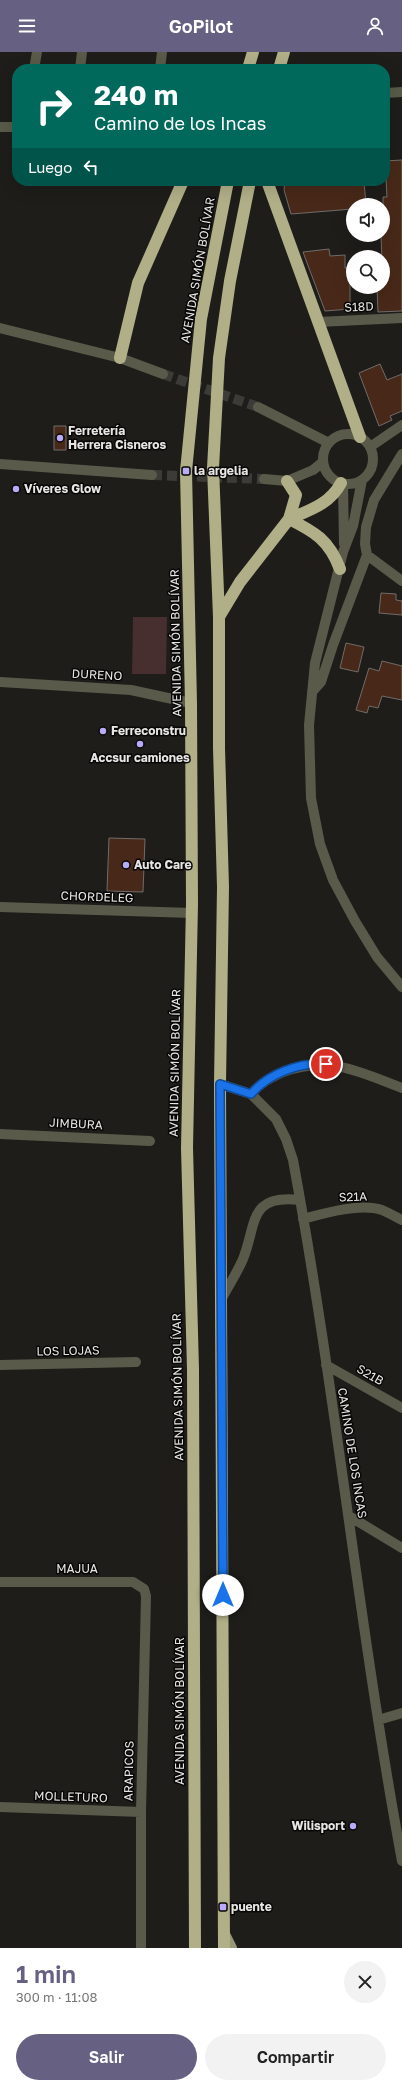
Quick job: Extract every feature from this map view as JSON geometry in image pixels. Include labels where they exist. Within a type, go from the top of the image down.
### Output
[{"type":"highway","points":[[250,64],[254,52]]},
{"type":"highway","points":[[280,64],[284,52]]},
{"type":"highway","points":[[120,358],[138,283],[181,186]]},
{"type":"highway","name":"AVENIDA SIMÓN BOLÍVAR","points":[[195,1948],[193,1369],[187,1148],[192,913],[191,703],[187,462],[201,319],[227,186]]},
{"type":"highway","points":[[224,1948],[220,1084],[223,887],[219,748],[219,617],[213,468],[219,358],[230,281],[249,186]]},
{"type":"highway","points":[[269,186],[360,437]]},
{"type":"highway","points":[[219,617],[240,582],[289,519],[296,495],[287,481]]},
{"type":"highway","points":[[289,519],[323,504],[332,497],[342,483]]},
{"type":"highway","points":[[289,519],[319,535],[330,546],[340,569]]},
{"type":"main road","points":[[224,1930],[232,1948]]},
{"type":"street","points":[[35,64],[38,52]]},
{"type":"street","points":[[81,64],[82,52]]},
{"type":"street","points":[[161,64],[162,52]]},
{"type":"street","points":[[390,93],[402,92]]},
{"type":"street","points":[[0,127],[12,127]]},
{"type":"street","name":"S18D","points":[[318,322],[402,318]]},
{"type":"street","points":[[0,328],[120,358],[163,374]]},
{"type":"street","points":[[258,407],[329,443]]},
{"type":"street","points":[[370,447],[402,425]]},
{"type":"street","points":[[344,434],[360,437],[370,447],[374,461],[368,475],[362,480],[355,483],[342,483],[329,475],[323,462],[329,443],[344,434]]},
{"type":"street","points":[[312,692],[321,682],[333,645],[368,555],[365,544],[366,527],[374,500],[402,454]]},
{"type":"street","points":[[264,479],[287,481],[313,470],[323,462]]},
{"type":"street","points":[[0,464],[152,475]]},
{"type":"street","points":[[343,552],[353,526],[362,480]]},
{"type":"street","points":[[342,483],[343,552],[340,569],[315,663],[312,692],[309,725],[311,798],[325,860],[355,921],[377,957],[402,987]]},
{"type":"street","points":[[368,555],[402,581]]},
{"type":"street","name":"DURENO","points":[[0,682],[130,690],[191,703]]},
{"type":"street","name":"CHORDELEG","points":[[0,906],[192,913]]},
{"type":"street","points":[[251,1094],[258,1086],[270,1078],[293,1069],[317,1064],[334,1065],[355,1070],[402,1088]]},
{"type":"street","name":"CAMINO DE LOS INCAS","points":[[220,1084],[251,1094],[276,1119],[286,1139],[293,1160],[349,1516],[378,1720],[398,1819],[402,1862]]},
{"type":"street","name":"JIMBURA","points":[[0,1134],[150,1141]]},
{"type":"street","points":[[222,1298],[243,1259],[254,1221],[260,1210],[264,1205],[281,1198],[300,1200]]},
{"type":"street","name":"S21A","points":[[303,1219],[336,1210],[358,1209],[382,1210],[402,1220]]},
{"type":"street","name":"LOS LOJAS","points":[[0,1365],[136,1362]]},
{"type":"street","name":"S21B","points":[[326,1365],[402,1408]]},
{"type":"street","points":[[349,1516],[402,1548]]},
{"type":"street","name":"MAJUA","points":[[0,1582],[133,1582],[144,1589],[146,1596]]},
{"type":"street","name":"ARAPICOS","points":[[142,1948],[141,1812],[146,1596]]},
{"type":"street","points":[[378,1720],[402,1713]]},
{"type":"street","name":"MOLLETURO","points":[[0,1807],[141,1812]]},
{"type":"shaded area","points":[[133,617],[167,617],[166,674],[132,674]]},
{"type":"building","points":[[402,160],[402,311],[378,312],[377,294],[390,294],[390,250],[382,250],[381,242],[390,242],[390,198],[383,197],[387,197],[386,186],[390,186],[390,161]]},
{"type":"building","points":[[284,186],[364,186],[365,198],[346,198],[346,210],[291,214],[284,190]]},
{"type":"building","points":[[329,249],[330,256],[345,255],[346,294],[350,294],[350,309],[325,311],[303,252]]},
{"type":"building","points":[[380,364],[387,380],[402,374],[402,411],[390,416],[392,420],[379,426],[359,373]]},
{"type":"building","name":"Ferretería Herrera Cisneros","points":[[54,426],[66,426],[66,450],[54,450]]},
{"type":"building","points":[[381,593],[396,594],[396,600],[402,601],[402,615],[379,613]]},
{"type":"building","points":[[346,643],[364,647],[358,672],[340,668]]},
{"type":"building","points":[[382,661],[402,666],[402,700],[382,696],[378,708],[369,706],[367,713],[356,710],[369,668],[379,671]]},
{"type":"building","name":"Auto Care","points":[[109,838],[145,839],[143,892],[107,891]]},
{"type":"tunnel","points":[[163,374],[258,407]]},
{"type":"tunnel","points":[[152,475],[264,479]]},
{"type":"place","name":"Ferretería Herrera Cisneros","points":[[60,438]]},
{"type":"place","name":"la argelia","points":[[186,471]]},
{"type":"place","name":"Víveres Glow","points":[[16,489]]},
{"type":"place","name":"Ferreconstru","points":[[103,731]]},
{"type":"place","name":"Accsur camiones","points":[[140,744]]},
{"type":"place","name":"Auto Care","points":[[126,865]]},
{"type":"place","name":"Wilisport","points":[[353,1826]]},
{"type":"place","name":"puente","points":[[223,1907]]},
{"type":"route","points":[[223,1595],[220,1084],[251,1094],[258,1086],[270,1078],[293,1069],[317,1064],[326,1064]]}]
